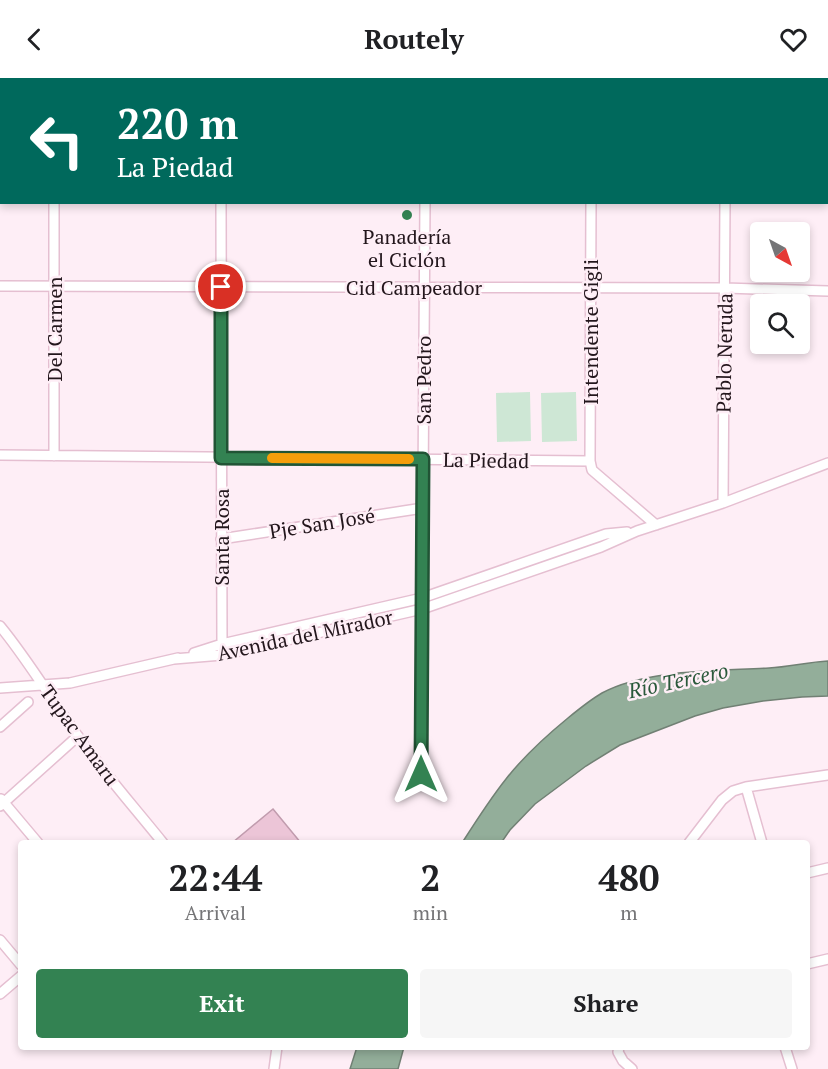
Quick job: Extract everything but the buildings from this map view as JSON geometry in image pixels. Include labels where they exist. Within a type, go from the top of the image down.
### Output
[{"type":"street","name":"Del Carmen","points":[[54,204],[54,456]]},
{"type":"street","name":"Santa Rosa","points":[[221,204],[222,650]]},
{"type":"street","name":"San Pedro","points":[[421,774],[424,204]]},
{"type":"street","name":"Intendente Gigli","points":[[590,461],[591,204]]},
{"type":"street","name":"Pablo Neruda","points":[[723,503],[725,204]]},
{"type":"street","name":"Cid Campeador","points":[[0,286],[725,288],[828,291]]},
{"type":"street","name":"La Piedad","points":[[0,455],[590,461]]},
{"type":"street","points":[[590,461],[592,470],[656,525]]},
{"type":"street","name":"Avenida del Mirador","points":[[0,688],[70,682],[422,609],[601,547],[638,531],[723,503],[828,463]]},
{"type":"street","name":"Pje San José","points":[[221,539],[423,508]]},
{"type":"street","name":"Avenida del Mirador","points":[[222,650],[422,598],[606,534],[638,531]]},
{"type":"street","name":"Tupac Amaru","points":[[0,626],[15,644],[78,736],[161,840]]},
{"type":"street","points":[[0,728],[28,702]]},
{"type":"street","points":[[35,840],[1,802],[78,736]]},
{"type":"street","points":[[692,840],[722,800],[733,792],[746,787],[828,775]]},
{"type":"street","points":[[746,787],[761,840]]},
{"type":"street","points":[[810,872],[828,868]]},
{"type":"street","points":[[0,940],[18,961]]},
{"type":"street","points":[[810,963],[828,958]]},
{"type":"street","points":[[0,994],[18,979]]},
{"type":"street","points":[[274,1069],[277,1050]]},
{"type":"street","points":[[618,1050],[623,1061],[632,1069]]},
{"type":"street","points":[[786,1050],[792,1069]]},
{"type":"shaded area","points":[[530,392],[531,441],[497,442],[496,393]]},
{"type":"shaded area","points":[[576,392],[577,441],[542,442],[541,393]]},
{"type":"water","name":"Río Tercero","points":[[828,661],[828,696],[763,701],[723,708],[695,716],[620,745],[586,766],[535,804],[503,840],[464,840],[494,794],[520,762],[560,725],[602,693],[620,685],[661,675],[776,667]]},
{"type":"water","points":[[356,1050],[403,1050],[398,1069],[350,1069]]},
{"type":"slow traffic","points":[[272,458],[409,459]]},
{"type":"place","name":"Panadería el Ciclón","points":[[407,215]]},
{"type":"route","points":[[221,287],[221,458],[423,459],[421,774]]}]
